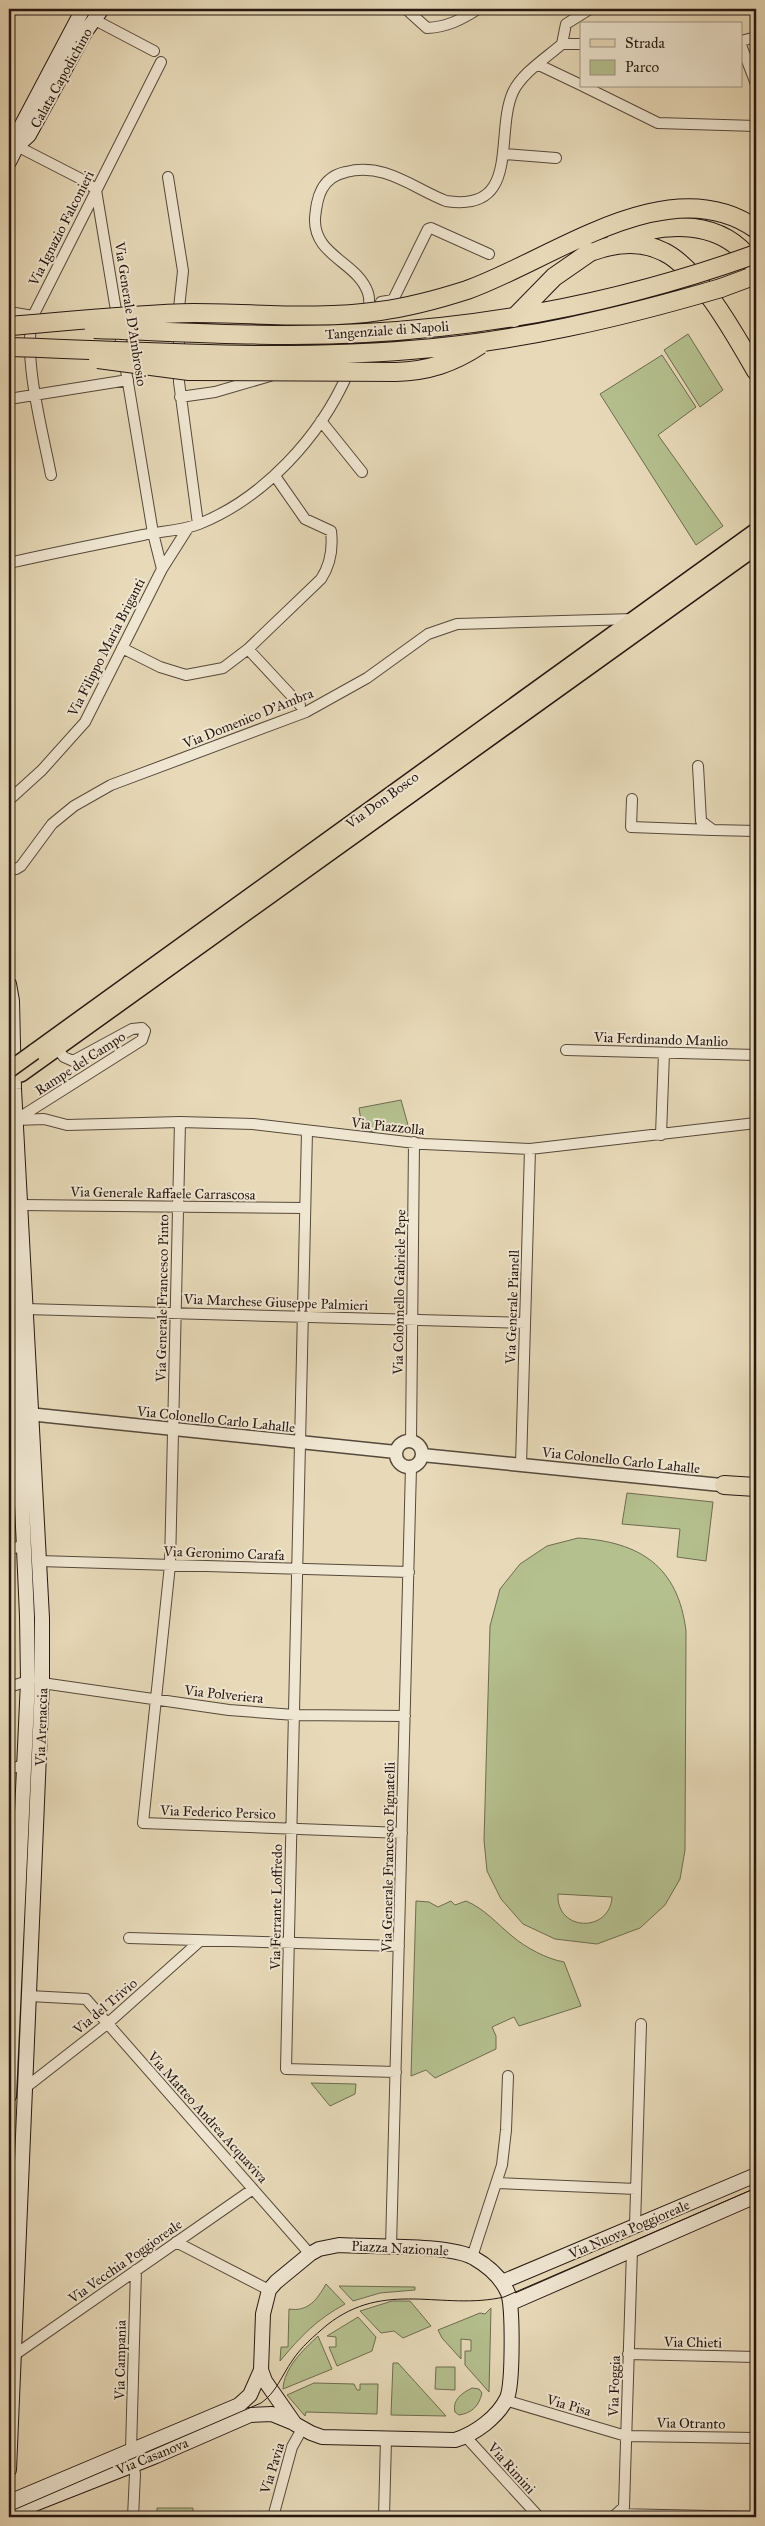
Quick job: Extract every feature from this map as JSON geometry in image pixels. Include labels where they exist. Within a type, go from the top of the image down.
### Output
[{"type":"highway","points":[[9,326],[168,314],[306,315],[380,311],[411,305],[467,289],[514,270],[599,228],[649,214],[673,210],[712,210],[729,214],[756,229]]},
{"type":"highway","points":[[38,348],[147,367],[189,371],[298,373],[426,370],[453,361],[489,339],[520,313],[559,273],[590,252],[628,235],[648,229],[677,225],[694,227],[708,231],[733,244],[745,253],[756,268]]},
{"type":"highway","points":[[590,252],[609,246],[632,244],[655,248],[674,258],[715,305],[756,371]]},
{"type":"highway","name":"Tangenziale di Napoli","points":[[9,326],[286,334],[367,333],[436,327],[524,316],[629,294],[697,275],[756,254]]},
{"type":"highway","name":"Tangenziale di Napoli","points":[[9,347],[275,355],[356,354],[410,350],[491,341],[614,318],[721,288],[756,275]]},
{"type":"highway","points":[[724,1485],[756,1487]]},
{"type":"main road","name":"Calata Capodichino","points":[[9,162],[18,132],[78,10]]},
{"type":"main road","name":"Calata Capodichino","points":[[13,144],[29,135],[98,14]]},
{"type":"main road","name":"Via Don Bosco","points":[[543,692],[635,619],[756,531]]},
{"type":"main road","name":"Via Don Bosco","points":[[15,1072],[543,692],[756,547]]},
{"type":"main road","name":"Via Arenaccia","points":[[9,984],[12,1001],[26,1309],[20,1413],[39,1561],[42,1683],[9,2470]]},
{"type":"main road","name":"Via Don Bosco","points":[[9,1082],[15,1072],[34,1052],[54,1044]]},
{"type":"main road","name":"Via Arenaccia","points":[[9,1214],[20,1413],[28,1681],[13,1916],[9,2096]]},
{"type":"main road","name":"Via Nuova Poggioreale","points":[[502,2282],[756,2175]]},
{"type":"main road","name":"Via Nuova Poggioreale","points":[[511,2303],[756,2196]]},
{"type":"main road","name":"Piazza Nazionale","points":[[269,2290],[310,2254],[319,2249],[339,2245],[453,2250],[472,2257],[490,2269],[502,2282],[511,2303],[510,2383],[505,2400],[484,2424],[466,2437]]},
{"type":"main road","points":[[269,2290],[263,2314],[261,2370],[270,2391],[299,2426],[322,2437],[455,2440],[466,2437]]},
{"type":"main road","name":"Via Casanova","points":[[9,2514],[132,2457],[239,2404],[250,2395],[261,2370]]},
{"type":"main road","name":"Via Casanova","points":[[9,2502],[256,2414],[272,2414],[299,2426]]},
{"type":"street","points":[[9,11],[17,9]]},
{"type":"street","points":[[406,9],[427,28],[445,27],[478,9]]},
{"type":"street","points":[[9,563],[193,526],[215,517],[275,476],[321,421],[350,368],[370,304],[368,292],[358,278],[323,246],[318,238],[315,215],[323,187],[334,176],[342,172],[377,170],[397,177],[446,201],[480,199],[490,192],[496,182],[504,154],[510,100],[519,82],[562,44],[566,24],[590,9]]},
{"type":"street","points":[[98,14],[154,51]]},
{"type":"street","points":[[742,43],[756,37]]},
{"type":"street","points":[[562,44],[580,44]]},
{"type":"street","points":[[742,46],[756,84]]},
{"type":"street","name":"Via Ignazio Falconieri","points":[[52,475],[36,395],[28,332],[33,316],[161,62]]},
{"type":"street","points":[[539,65],[580,85]]},
{"type":"street","points":[[586,88],[658,122],[756,126]]},
{"type":"street","points":[[13,144],[85,181],[96,190]]},
{"type":"street","points":[[504,154],[556,158]]},
{"type":"street","points":[[168,177],[183,271],[179,308],[180,397],[193,526]]},
{"type":"street","name":"Via Generale D'Ambrosio","points":[[96,190],[153,533]]},
{"type":"street","points":[[370,304],[393,300],[431,228],[490,254]]},
{"type":"street","points":[[9,312],[33,316]]},
{"type":"street","points":[[180,397],[243,385],[290,369],[350,368]]},
{"type":"street","points":[[9,399],[128,380]]},
{"type":"street","points":[[321,421],[362,472]]},
{"type":"street","points":[[122,648],[160,667],[186,675],[222,668],[248,650],[321,579],[326,572],[333,547],[331,531],[305,519],[275,476]]},
{"type":"street","name":"Via Filippo Maria Briganti","points":[[9,800],[42,770],[85,722],[162,569],[193,526]]},
{"type":"street","name":"Via Filippo Maria Briganti","points":[[153,533],[162,569]]},
{"type":"street","name":"Via Domenico D'Ambra","points":[[9,870],[21,866],[52,824],[74,806],[111,785],[306,712],[367,678],[428,634],[457,624],[635,619]]},
{"type":"street","points":[[248,650],[300,705]]},
{"type":"street","points":[[698,766],[699,814],[701,821],[713,830]]},
{"type":"street","points":[[632,799],[631,827],[756,831]]},
{"type":"street","name":"Rampe del Campo","points":[[16,1120],[142,1040],[144,1031],[142,1028],[132,1029],[73,1061],[68,1060],[54,1044]]},
{"type":"street","name":"Via Ferdinando Manlio","points":[[566,1050],[756,1055]]},
{"type":"street","points":[[661,1135],[664,1053]]},
{"type":"street","name":"Via Piazzolla","points":[[16,1120],[44,1119],[66,1125],[180,1122],[252,1124],[414,1142],[530,1149],[756,1123]]},
{"type":"street","name":"Via Generale Francesco Pinto","points":[[170,1565],[180,1122]]},
{"type":"street","name":"Via Ferrante Loffredo","points":[[306,1131],[295,1569],[295,1715],[286,2069],[396,2072]]},
{"type":"street","name":"Via Colonnello Gabriele Pepe","points":[[411,1442],[414,1142]]},
{"type":"street","name":"Via Generale Pianell","points":[[521,1465],[530,1149]]},
{"type":"street","name":"Via Generale Raffaele Carrascosa","points":[[20,1205],[305,1208]]},
{"type":"street","name":"Via Marchese Giuseppe Palmieri","points":[[26,1309],[525,1323]]},
{"type":"street","name":"Via Colonello Carlo Lahalle","points":[[20,1413],[396,1452]]},
{"type":"street","points":[[411,1442],[420,1447],[422,1455],[418,1464],[411,1467],[401,1464],[396,1452],[400,1445],[411,1442]]},
{"type":"street","name":"Via Colonello Carlo Lahalle","points":[[422,1455],[724,1485],[756,1491]]},
{"type":"street","name":"Via Generale Francesco Pignatelli","points":[[391,2247],[411,1467]]},
{"type":"street","points":[[9,1549],[23,1546]]},
{"type":"street","name":"Via Geronimo Carafa","points":[[39,1561],[409,1572]]},
{"type":"street","name":"Via Federico Persico","points":[[170,1565],[144,1823],[402,1833]]},
{"type":"street","points":[[9,1687],[28,1681]]},
{"type":"street","name":"Via Polveriera","points":[[42,1683],[229,1710],[295,1715],[405,1716]]},
{"type":"street","points":[[9,1769],[24,1765]]},
{"type":"street","points":[[129,1938],[399,1946]]},
{"type":"street","name":"Via del Trivio","points":[[25,2088],[107,2024],[200,1941]]},
{"type":"street","name":"Via Matteo Andrea Acquaviva","points":[[29,1996],[86,1999],[310,2254]]},
{"type":"street","points":[[636,2226],[641,2024]]},
{"type":"street","points":[[472,2257],[497,2183],[506,2130],[508,2076]]},
{"type":"street","points":[[497,2183],[636,2189]]},
{"type":"street","name":"Via Vecchia Poggioreale","points":[[13,2356],[253,2188]]},
{"type":"street","points":[[176,2242],[269,2290]]},
{"type":"street","name":"Via Foggia","points":[[615,2515],[624,2507],[632,2250]]},
{"type":"street","name":"Via Campania","points":[[133,2517],[135,2474],[132,2457],[136,2270]]},
{"type":"street","name":"Via Chieti","points":[[628,2354],[756,2357]]},
{"type":"street","name":"Via Pisa","points":[[505,2400],[626,2436]]},
{"type":"street","name":"Via Pavia","points":[[272,2517],[299,2426]]},
{"type":"street","name":"Via Otranto","points":[[626,2436],[756,2438]]},
{"type":"street","name":"Via Rimini","points":[[466,2437],[539,2517]]},
{"type":"street","points":[[384,2517],[386,2439]]},
{"type":"street","points":[[615,2515],[756,2517]]},
{"type":"green space","points":[[688,334],[723,390],[700,407],[664,350]]},
{"type":"green space","points":[[662,355],[696,407],[658,435],[723,526],[696,545],[600,394]]},
{"type":"green space","points":[[401,1100],[408,1125],[363,1133],[359,1108]]},
{"type":"green space","points":[[627,1493],[713,1502],[706,1561],[677,1557],[680,1529],[622,1524]]},
{"type":"green space","points":[[578,1538],[600,1540],[637,1552],[665,1574],[682,1609],[686,1631],[685,1850],[680,1879],[665,1905],[640,1928],[597,1944],[555,1939],[523,1924],[501,1899],[487,1871],[484,1840],[490,1626],[500,1589],[520,1564],[547,1546]],"holes":[[[558,1894],[612,1897],[609,1909],[602,1917],[594,1922],[584,1923],[574,1921],[565,1916],[560,1907]]]},
{"type":"green space","points":[[416,1901],[429,1902],[438,1907],[451,1901],[455,1905],[466,1901],[473,1904],[524,1945],[544,1956],[564,1962],[581,2006],[519,2026],[514,2017],[492,2027],[496,2036],[496,2049],[435,2078],[426,2070],[411,2076]]},
{"type":"green space","points":[[311,2083],[356,2084],[355,2094],[330,2106]]},
{"type":"green space","points":[[326,2284],[345,2304],[310,2329],[280,2361],[281,2347],[288,2347],[289,2309],[307,2307],[315,2300]]},
{"type":"green space","points":[[339,2286],[415,2287],[415,2290],[380,2293],[353,2301]]},
{"type":"green space","points":[[392,2301],[410,2301],[431,2326],[403,2338],[394,2331],[381,2333],[360,2311]]},
{"type":"green space","points":[[491,2308],[489,2392],[465,2365],[465,2351],[471,2351],[471,2340],[461,2339],[461,2359],[442,2338],[438,2330],[480,2313],[485,2314]]},
{"type":"green space","points":[[358,2317],[376,2337],[372,2351],[337,2366],[329,2347],[336,2347],[336,2337],[327,2336]]},
{"type":"green space","points":[[318,2336],[332,2369],[283,2389],[284,2381],[291,2367],[301,2353]]},
{"type":"green space","points":[[393,2363],[398,2363],[446,2416],[391,2415]]},
{"type":"green space","points":[[436,2367],[455,2367],[455,2390],[435,2389]]},
{"type":"green space","points":[[314,2383],[354,2384],[357,2390],[360,2390],[360,2384],[378,2384],[377,2414],[306,2412],[305,2416],[287,2395]]},
{"type":"green space","points":[[472,2388],[479,2389],[482,2393],[479,2402],[468,2413],[459,2415],[455,2412],[454,2408],[456,2400]]},
{"type":"green space","points":[[157,2508],[193,2508],[193,2517],[157,2517]]},
{"type":"tram line","points":[[9,2512],[261,2403],[275,2389],[292,2361],[304,2346],[327,2325],[349,2311],[370,2303],[392,2300],[458,2301],[504,2297],[756,2188]]}]
